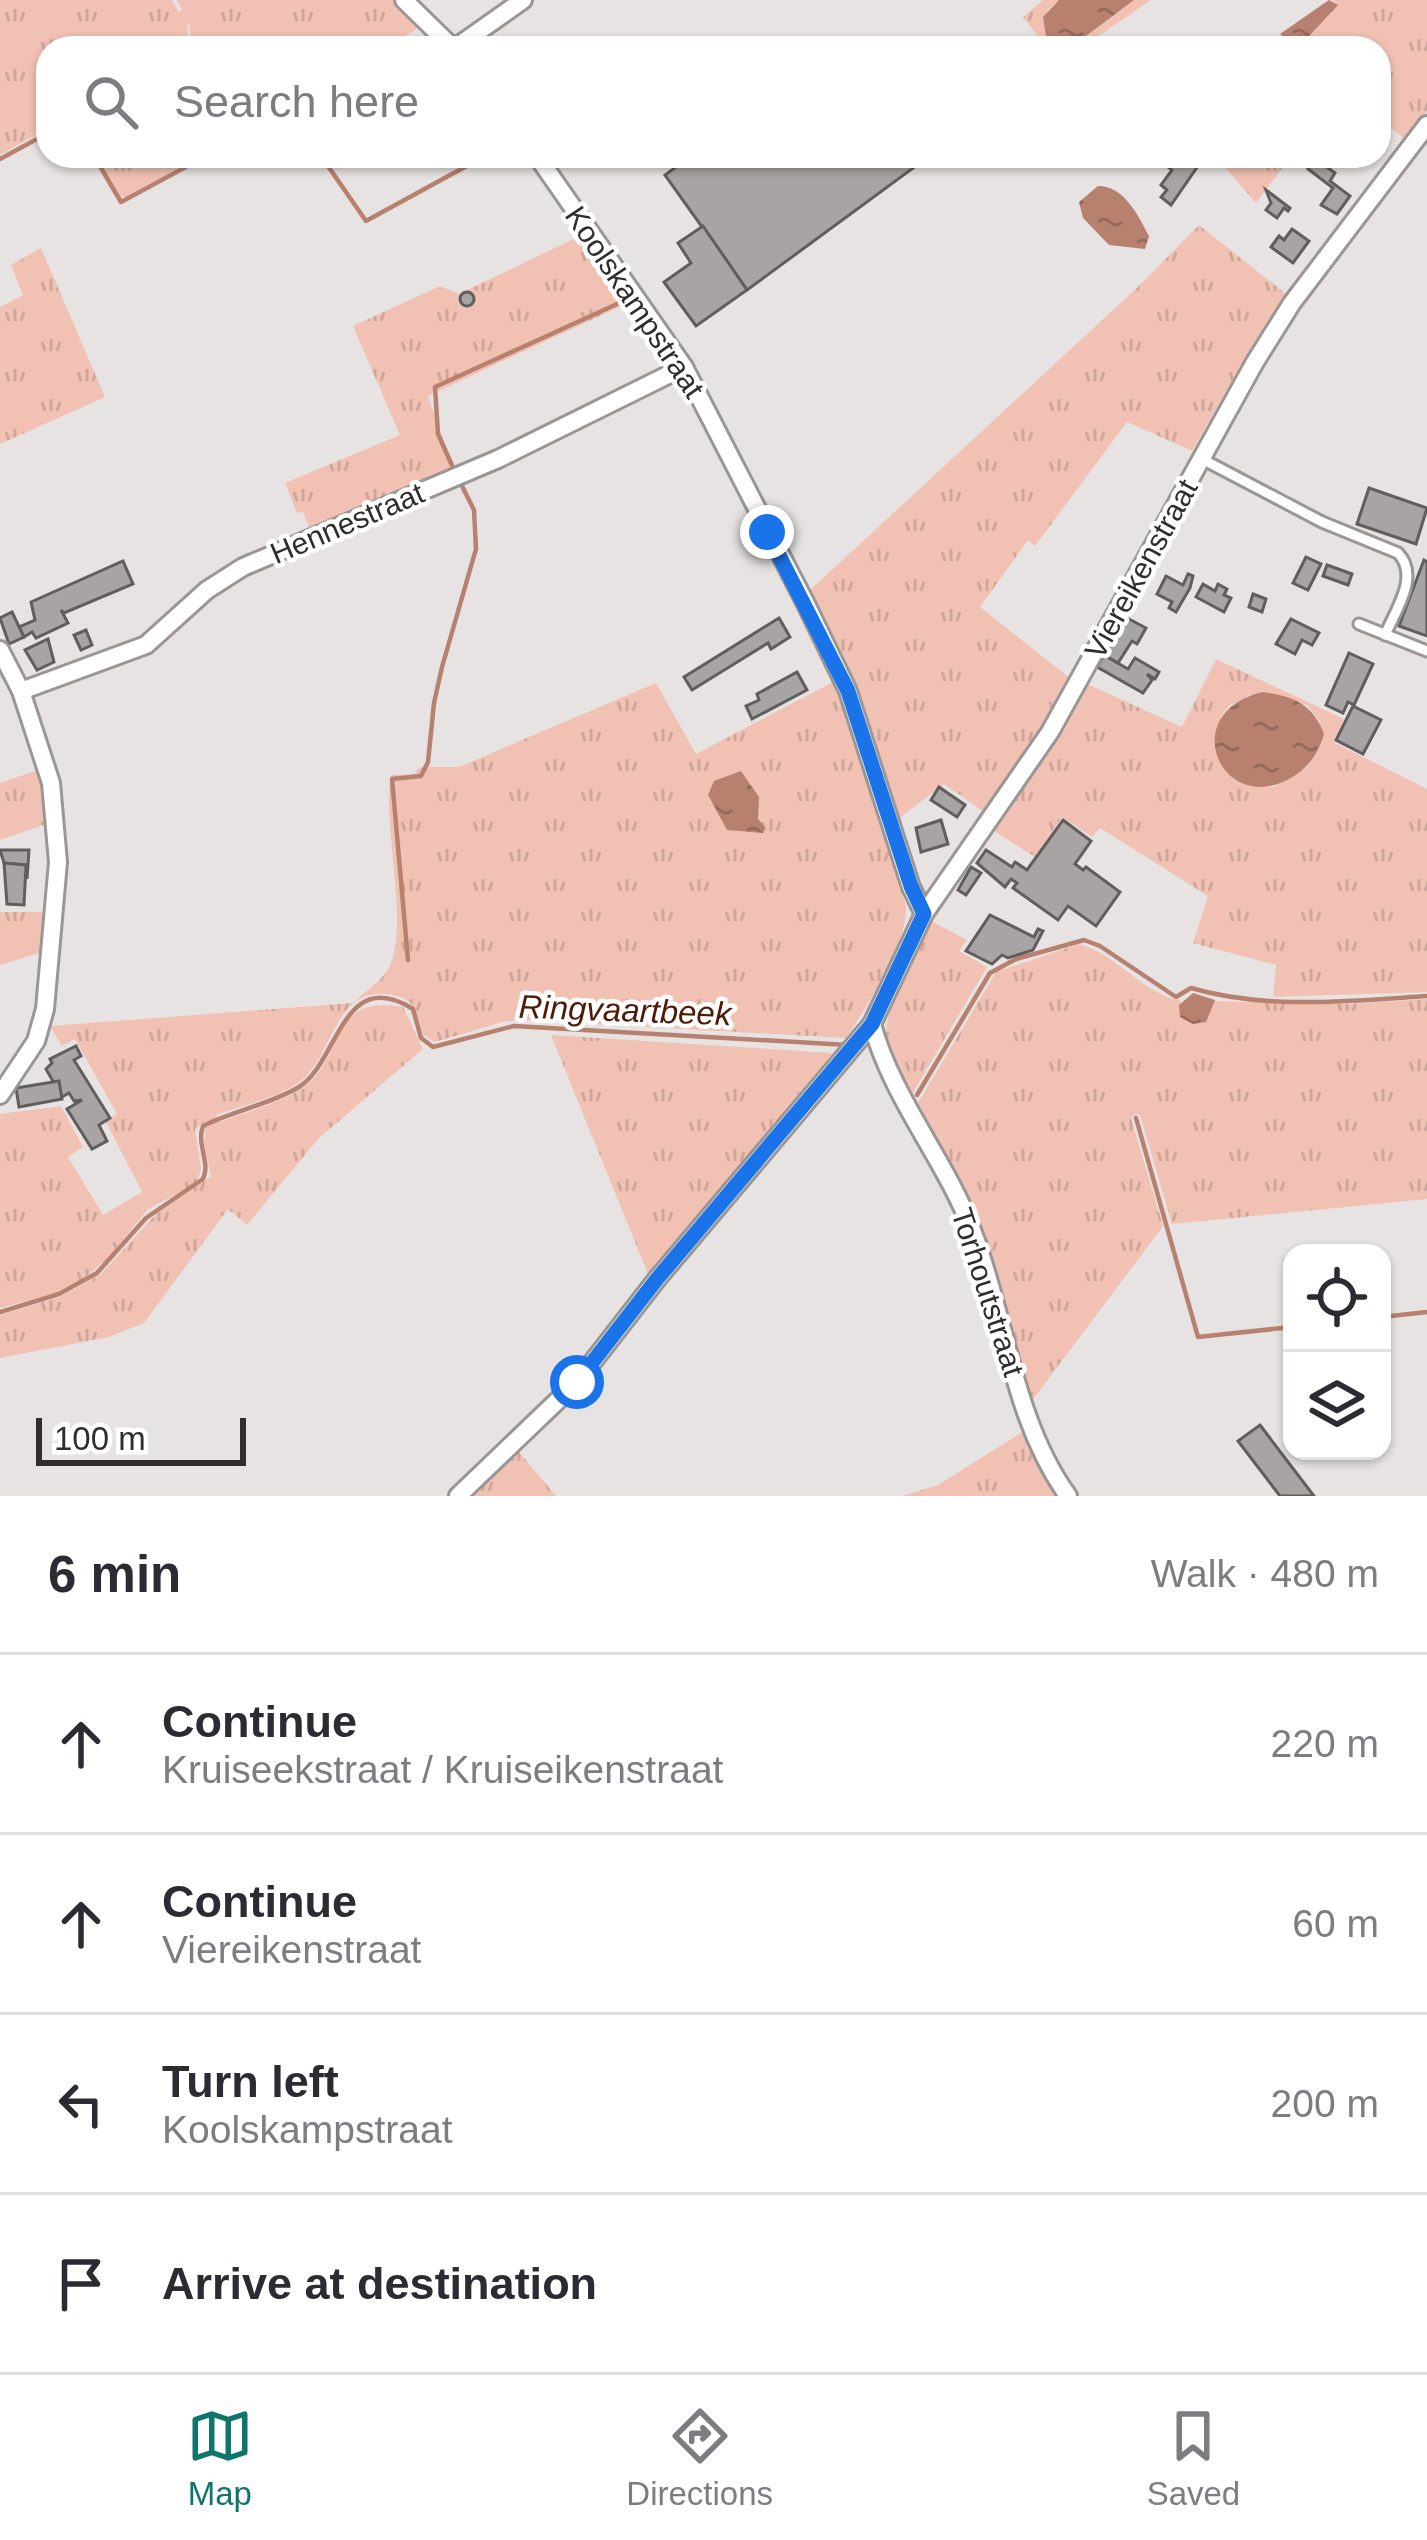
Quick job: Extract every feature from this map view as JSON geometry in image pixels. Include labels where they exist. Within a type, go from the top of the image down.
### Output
[{"type":"street","points":[[404,0],[442,36]]},
{"type":"street","points":[[471,36],[523,0]]},
{"type":"street","name":"Viereikenstraat","points":[[458,1496],[577,1382],[657,1279],[872,1024],[924,914],[1050,732],[1292,303],[1427,124]]},
{"type":"street","name":"Koolskampstraat","points":[[545,168],[684,368],[848,691],[924,914]]},
{"type":"street","name":"Hennestraat","points":[[21,691],[146,645],[207,590],[243,567],[498,459],[684,368]]},
{"type":"street","points":[[0,650],[21,691],[51,783],[58,862],[45,1009],[36,1041],[0,1095]]},
{"type":"street","name":"Torhoutstraat","points":[[872,1024],[878,1048],[950,1178],[973,1230],[1031,1429],[1068,1496]]},
{"type":"lane","points":[[1202,458],[1322,522],[1398,553],[1407,562],[1409,574],[1385,635]]},
{"type":"lane","points":[[1359,624],[1427,651]]},
{"type":"green space","points":[[0,0],[172,0],[179,12],[177,0],[398,0],[423,25],[405,36],[191,36],[188,21],[187,36],[36,36],[36,135],[0,155]]},
{"type":"green space","points":[[1043,0],[1059,0],[1048,10],[1047,36],[1038,36],[1023,17]]},
{"type":"green space","points":[[1134,0],[1151,0],[1098,36],[1086,36]]},
{"type":"green space","points":[[1333,0],[1427,0],[1427,112],[1404,139],[1391,128],[1391,36],[1309,36],[1337,6]]},
{"type":"green space","points":[[104,168],[178,168],[125,197]]},
{"type":"green space","points":[[1225,168],[1282,168],[1256,203]]},
{"type":"green space","points":[[1199,225],[1286,294],[1287,301],[1242,363],[1192,451],[1127,422],[1035,546],[1028,540],[980,607],[1071,679],[987,814],[944,784],[898,819],[808,592]]},
{"type":"green space","points":[[584,234],[632,301],[428,396],[454,470],[310,530],[285,483],[400,435],[353,326],[440,286],[459,294]]},
{"type":"green space","points":[[41,248],[105,397],[0,444],[0,307],[23,295],[11,265]]},
{"type":"green space","points":[[1216,659],[1344,719],[1333,742],[1427,789],[1427,992],[1273,997],[1276,965],[1193,943],[1208,896],[1100,828],[1092,837],[1062,817],[1035,857],[994,831],[1087,684],[1182,727]],"holes":[[[1250,695],[1307,705],[1320,722],[1307,767],[1273,787],[1236,781],[1221,716],[1229,706]]]},
{"type":"green space","points":[[837,680],[906,907],[893,957],[846,1038],[523,1020],[435,1042],[423,1035],[408,1001],[393,995],[366,996],[344,1013],[303,1079],[273,1096],[216,1115],[220,1122],[301,1089],[315,1077],[349,1019],[361,1010],[379,1005],[403,1007],[423,1049],[319,1138],[247,1225],[228,1209],[144,1323],[109,1337],[0,1358],[0,1315],[60,1297],[101,1274],[155,1215],[211,1176],[204,1143],[206,1121],[195,1129],[201,1169],[196,1184],[148,1209],[107,1259],[83,1279],[53,1294],[0,1308],[0,1114],[61,1106],[83,1147],[68,1157],[103,1215],[142,1192],[106,1122],[117,1114],[75,1039],[62,1046],[50,1026],[353,1003],[384,975],[394,953],[397,904],[391,775],[414,774],[421,767],[459,767],[656,683],[696,754]]},
{"type":"green space","points":[[41,769],[52,822],[0,840],[0,783]]},
{"type":"green space","points":[[0,912],[48,912],[46,951],[0,965]]},
{"type":"green space","points":[[931,921],[967,940],[959,951],[987,967],[911,1096],[889,1054],[886,1037],[898,985]]},
{"type":"green space","points":[[1079,944],[1155,991],[1181,1001],[1183,1011],[1214,1001],[1350,1004],[1427,999],[1427,1199],[1172,1224],[1140,1115],[1135,1114],[1131,1118],[1163,1226],[1031,1402],[979,1228],[918,1103],[996,972]]},
{"type":"green space","points":[[551,1035],[833,1053],[648,1274]]},
{"type":"green space","points":[[1024,1431],[1061,1496],[902,1496],[938,1485]]},
{"type":"green space","points":[[519,1452],[556,1496],[472,1496]]},
{"type":"water","points":[[1059,0],[1134,0],[1086,36],[1046,36],[1043,17]]},
{"type":"water","points":[[1329,0],[1338,5],[1309,36],[1280,34]]},
{"type":"water","points":[[1098,186],[1115,191],[1129,203],[1149,236],[1145,249],[1109,245],[1083,218],[1079,202]]},
{"type":"water","points":[[1263,692],[1300,703],[1314,715],[1324,734],[1303,769],[1266,787],[1245,784],[1228,774],[1218,758],[1215,739],[1220,720],[1236,703]]},
{"type":"water","points":[[741,771],[759,797],[763,833],[727,830],[708,795],[714,781]]},
{"type":"water","points":[[1193,993],[1215,1000],[1206,1022],[1193,1024],[1180,1017],[1179,1005]]},
{"type":"building","points":[[675,168],[913,168],[747,290],[665,175]]},
{"type":"building","points":[[1197,168],[1171,205],[1161,197],[1167,190],[1161,185],[1172,170]]},
{"type":"building","points":[[1328,168],[1335,173],[1330,181],[1350,196],[1337,214],[1321,205],[1333,188],[1308,169]]},
{"type":"building","points":[[1266,190],[1288,211],[1284,208],[1277,218],[1266,210],[1271,203]]},
{"type":"building","points":[[703,226],[747,290],[696,326],[664,282],[691,263],[678,243]]},
{"type":"building","points":[[1292,229],[1309,241],[1293,263],[1271,247]]},
{"type":"building","points":[[467,292],[474,299],[467,306],[460,299]]},
{"type":"building","points":[[1369,488],[1427,508],[1416,544],[1357,524]]},
{"type":"building","points":[[1306,557],[1321,564],[1308,590],[1293,583]]},
{"type":"building","points":[[1424,560],[1427,562],[1427,636],[1399,626]]},
{"type":"building","points":[[123,561],[133,584],[64,613],[61,610],[68,623],[36,638],[32,632],[24,637],[19,627],[35,620],[31,602]]},
{"type":"building","points":[[1327,565],[1352,574],[1348,585],[1323,576]]},
{"type":"building","points":[[1188,574],[1193,576],[1190,588],[1176,612],[1169,608],[1172,602],[1157,594],[1166,576],[1183,585]]},
{"type":"building","points":[[1203,584],[1215,591],[1218,584],[1227,589],[1224,595],[1231,598],[1224,612],[1196,597]]},
{"type":"building","points":[[1253,594],[1266,599],[1262,612],[1249,607]]},
{"type":"building","points":[[12,612],[24,637],[9,644],[0,618]]},
{"type":"building","points":[[779,618],[790,637],[771,649],[768,643],[692,690],[684,677]]},
{"type":"building","points":[[1129,619],[1146,628],[1118,663],[1104,655]]},
{"type":"building","points":[[1291,619],[1319,633],[1312,645],[1302,640],[1295,654],[1276,644]]},
{"type":"building","points":[[86,630],[92,645],[81,650],[74,635]]},
{"type":"building","points":[[48,639],[54,662],[37,670],[25,650]]},
{"type":"building","points":[[1349,653],[1373,664],[1354,705],[1348,702],[1343,713],[1326,705]]},
{"type":"building","points":[[1104,655],[1128,669],[1135,658],[1159,672],[1155,679],[1147,674],[1152,680],[1143,693],[1097,667]]},
{"type":"building","points":[[797,672],[807,690],[752,719],[746,706],[759,700],[757,694]]},
{"type":"building","points":[[1353,706],[1381,720],[1363,754],[1336,740]]},
{"type":"building","points":[[939,787],[965,805],[957,817],[931,800]]},
{"type":"building","points":[[941,820],[948,844],[921,852],[916,828]]},
{"type":"building","points":[[1063,820],[1091,841],[1075,864],[1120,892],[1096,926],[1068,906],[1058,920],[1013,888],[1017,883],[1011,879],[1005,887],[977,863],[986,850],[1012,867],[1015,862],[1027,870]]},
{"type":"building","points":[[0,850],[29,850],[27,879],[26,865],[4,863]]},
{"type":"building","points":[[4,863],[26,865],[24,905],[7,904]]},
{"type":"building","points":[[971,867],[981,873],[966,895],[958,890]]},
{"type":"building","points":[[990,915],[1034,937],[1038,929],[1043,931],[1033,950],[1008,958],[1002,955],[992,964],[966,951]]},
{"type":"building","points":[[76,1046],[81,1056],[74,1060],[110,1118],[99,1125],[107,1141],[92,1149],[67,1109],[82,1100],[74,1101],[69,1093],[62,1097],[46,1069],[50,1059]]},
{"type":"building","points":[[59,1081],[62,1099],[19,1107],[16,1088]]},
{"type":"building","points":[[1260,1425],[1314,1496],[1280,1496],[1238,1441]]},
{"type":"waterway","points":[[0,159],[36,140]]},
{"type":"waterway","points":[[101,168],[121,202],[184,168]]},
{"type":"waterway","points":[[329,168],[366,221],[463,168]]},
{"type":"waterway","points":[[455,472],[438,434],[435,387],[628,299]]},
{"type":"waterway","points":[[408,960],[392,779],[421,776],[428,762],[442,667],[476,549],[474,510],[460,482]]},
{"type":"waterway","points":[[917,1095],[990,973],[1016,959],[1084,940],[1176,997],[1191,988],[1278,1002],[1427,996]]},
{"type":"waterway","name":"Ringvaartbeek","points":[[0,1312],[59,1294],[97,1273],[146,1218],[203,1179],[203,1126],[299,1087],[324,1058],[344,1022],[371,999],[389,999],[413,1009],[421,1038],[433,1047],[514,1026],[848,1045]]},
{"type":"waterway","points":[[1136,1118],[1198,1337],[1283,1328]]},
{"type":"waterway","points":[[1391,1316],[1427,1312]]},
{"type":"route","points":[[577,1382],[657,1279],[872,1024],[924,914],[848,691],[767,532]]}]
